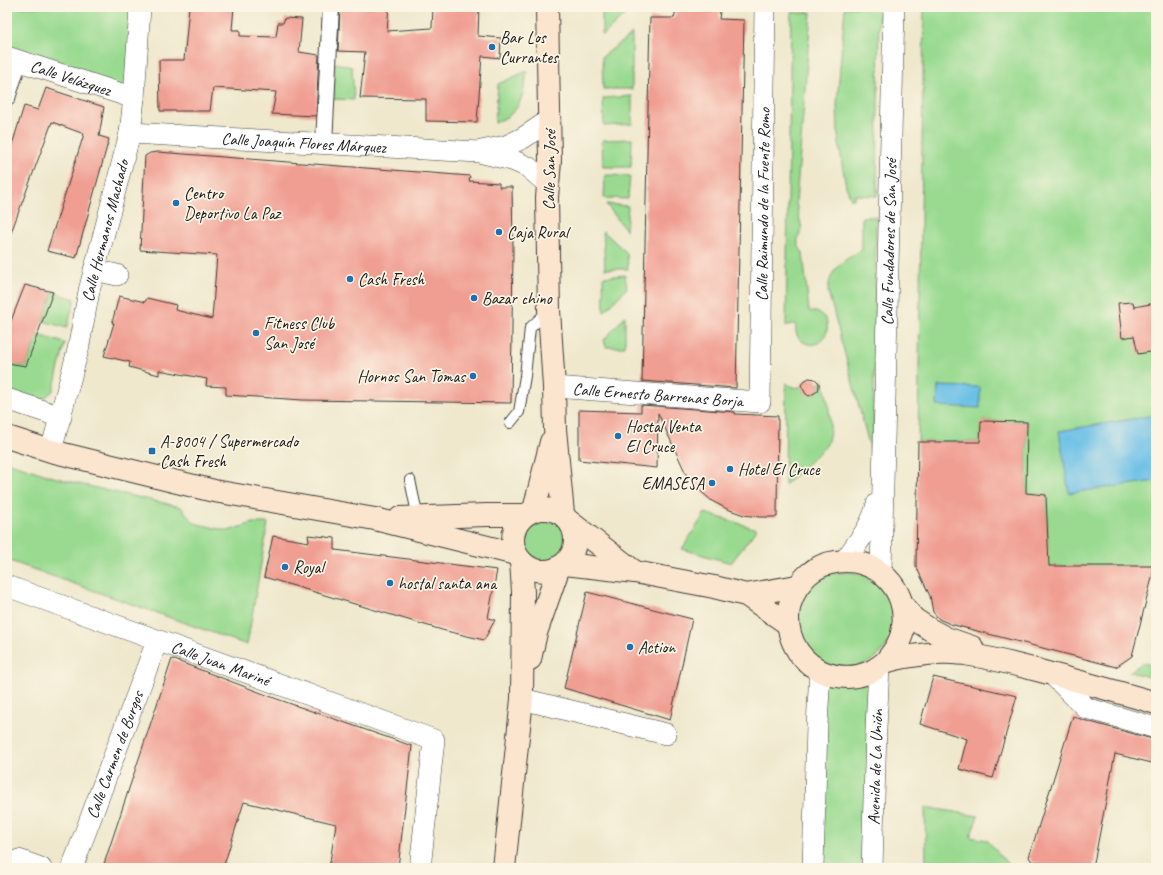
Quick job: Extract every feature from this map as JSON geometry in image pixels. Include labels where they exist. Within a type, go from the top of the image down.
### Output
[{"type":"main road","name":"Calle San José","points":[[547,7],[550,120],[550,160],[547,198],[549,310],[554,387],[554,429]]},
{"type":"main road","points":[[504,868],[522,699],[523,592],[518,558],[513,544],[513,533],[517,523],[529,512],[554,429]]},
{"type":"main road","points":[[7,437],[51,452],[214,491],[375,519],[518,558],[528,567],[545,572],[562,566],[571,557],[576,540],[574,530],[567,518],[554,429]]},
{"type":"main road","points":[[375,519],[529,512],[544,508],[554,510],[567,518],[635,572]]},
{"type":"main road","points":[[845,560],[864,563],[881,572],[898,592],[904,616],[900,641],[894,652],[883,664],[872,671],[855,677],[837,676],[820,671],[804,659],[793,643],[788,624],[789,604],[797,586],[810,572],[827,564],[845,560]]},
{"type":"main road","points":[[562,566],[635,572],[746,595],[797,586]]},
{"type":"main road","points":[[522,699],[536,633],[562,566]]},
{"type":"main road","points":[[746,595],[788,624]]},
{"type":"main road","points":[[902,604],[914,619],[931,630],[946,638],[1005,661]]},
{"type":"main road","points":[[883,664],[913,655],[944,652],[978,656],[1005,661],[1156,702]]},
{"type":"street","name":"Calle Hermanos Machado","points":[[51,452],[61,417],[78,383],[78,350],[89,291],[130,133],[134,98],[140,7]]},
{"type":"street","points":[[324,144],[331,7]]},
{"type":"street","name":"Calle Raimundo de la Fuente Romo","points":[[760,402],[765,7]]},
{"type":"street","name":"Calle Fundadores de San José","points":[[881,572],[894,7]]},
{"type":"street","name":"Calle Velázquez","points":[[13,58],[134,98]]},
{"type":"street","points":[[7,98],[13,58]]},
{"type":"street","name":"Calle Joaquín Flores Márquez","points":[[479,152],[506,146],[550,120]]},
{"type":"street","name":"Calle Joaquín Flores Márquez","points":[[130,133],[479,152],[512,160],[528,167],[549,185]]},
{"type":"street","points":[[94,270],[117,275]]},
{"type":"street","name":"Calle Ernesto Barrenas Borja","points":[[554,387],[760,402]]},
{"type":"street","points":[[7,399],[61,417]]},
{"type":"street","name":"Calle Fundadores de San José","points":[[845,560],[869,527],[875,514],[883,478]]},
{"type":"street","name":"Calle Juan Mariné","points":[[7,586],[434,740],[420,868]]},
{"type":"street","name":"Calle Carmen de Burgos","points":[[72,868],[157,641]]},
{"type":"street","name":"Avenida de La Unión","points":[[872,868],[876,729],[883,664]]},
{"type":"street","points":[[813,868],[820,671]]},
{"type":"street","points":[[1052,674],[1086,708],[1156,728]]},
{"type":"street","points":[[522,699],[666,734]]},
{"type":"street","points":[[7,864],[19,860],[41,868]]},
{"type":"lane","points":[[510,423],[520,412],[530,328],[549,310]]},
{"type":"lane","points":[[410,480],[418,518]]},
{"type":"green space","points":[[7,7],[140,7],[134,98],[7,57]]},
{"type":"green space","points":[[602,7],[632,7],[602,36]]},
{"type":"green space","points":[[845,7],[879,7],[877,196],[854,195],[854,199],[851,199],[846,186],[838,136],[837,104]]},
{"type":"green space","points":[[924,7],[1156,7],[1156,566],[1046,566],[1048,544],[1046,495],[1026,493],[1027,422],[982,421],[980,442],[918,442]]},
{"type":"green space","points":[[791,12],[811,12],[796,203],[802,229],[798,241],[799,247],[803,253],[809,311],[819,313],[825,318],[827,325],[823,339],[817,343],[810,344],[798,338],[796,324],[786,326]]},
{"type":"green space","points":[[632,34],[632,89],[603,89],[602,57]]},
{"type":"green space","points":[[335,63],[352,67],[354,100],[334,99]]},
{"type":"green space","points":[[527,71],[523,94],[516,109],[495,123],[498,84]]},
{"type":"green space","points":[[632,96],[632,124],[604,126],[603,98]]},
{"type":"green space","points":[[632,139],[631,167],[603,167],[602,140]]},
{"type":"green space","points":[[605,175],[630,176],[628,199],[604,198]]},
{"type":"green space","points":[[606,204],[628,206],[626,230]]},
{"type":"green space","points":[[862,217],[876,217],[873,459],[828,291],[831,276],[835,270],[843,261],[862,250]]},
{"type":"green space","points":[[603,231],[627,253],[628,269],[605,269]]},
{"type":"green space","points":[[625,275],[627,288],[604,312],[603,277]]},
{"type":"green space","points":[[53,292],[75,299],[67,328],[43,321]]},
{"type":"green space","points":[[625,316],[625,347],[606,347],[604,340]]},
{"type":"green space","points":[[38,335],[65,343],[53,391],[42,400],[7,392],[7,375],[10,364],[26,366]]},
{"type":"green space","points":[[823,379],[830,422],[829,438],[826,446],[785,485],[786,383],[794,387],[802,386],[806,393],[814,394],[819,389],[819,383]]},
{"type":"green space","points":[[7,462],[79,484],[181,507],[194,523],[228,531],[253,523],[268,523],[247,645],[7,560]]},
{"type":"green space","points":[[705,513],[757,529],[731,563],[682,549]]},
{"type":"green space","points":[[542,517],[550,517],[555,518],[562,523],[567,530],[567,548],[562,555],[555,560],[542,561],[534,558],[527,551],[524,543],[524,535],[527,527],[534,520]]},
{"type":"green space","points":[[846,572],[864,576],[880,586],[890,602],[894,620],[890,638],[880,654],[864,664],[846,668],[828,664],[812,654],[802,638],[798,620],[802,602],[812,586],[828,576]]},
{"type":"green space","points":[[1143,663],[1156,666],[1156,678],[1129,672]]},
{"type":"green space","points":[[820,671],[871,671],[872,868],[813,868]]},
{"type":"green space","points":[[925,807],[978,816],[970,837],[987,840],[1011,868],[926,868]]},
{"type":"water","points":[[938,386],[980,387],[980,408],[937,406]]},
{"type":"water","points":[[1156,415],[1156,481],[1069,493],[1059,431]]},
{"type":"building","points":[[189,7],[234,7],[232,30],[240,30],[240,36],[276,37],[278,23],[283,23],[285,18],[302,19],[299,52],[319,55],[316,116],[272,114],[276,92],[213,88],[210,111],[160,111],[159,60],[184,60]]},
{"type":"building","points":[[340,7],[389,7],[387,31],[432,28],[433,7],[479,7],[478,36],[501,38],[500,58],[482,56],[477,122],[426,121],[426,99],[360,98],[365,52],[338,51]]},
{"type":"building","points":[[676,10],[720,11],[719,19],[744,20],[736,388],[642,381],[650,18],[674,18]]},
{"type":"building","points":[[46,88],[104,107],[99,136],[109,139],[76,258],[47,251],[84,134],[52,122],[9,238],[7,237],[7,161],[24,106],[38,110]]},
{"type":"building","points":[[158,152],[470,176],[469,181],[499,183],[499,187],[512,187],[513,250],[511,403],[303,400],[226,395],[226,387],[206,386],[207,379],[159,370],[159,375],[129,367],[130,362],[104,356],[114,323],[112,323],[119,296],[145,302],[147,298],[176,305],[175,310],[212,319],[217,255],[140,250],[145,156],[150,153]]},
{"type":"building","points":[[25,285],[53,292],[26,366],[7,363],[7,331]]},
{"type":"building","points":[[1133,302],[1134,307],[1156,303],[1156,351],[1138,354],[1134,336],[1122,338],[1118,303]]},
{"type":"building","points":[[809,378],[815,379],[819,383],[819,386],[818,391],[809,396],[806,394],[801,385]]},
{"type":"building","name":"Hotel El Cruce","points":[[641,405],[735,412],[735,414],[778,416],[777,517],[744,515],[727,509],[712,501],[697,488],[687,476],[658,413],[657,468],[579,460],[579,410],[641,412]]},
{"type":"building","points":[[981,421],[1027,422],[1026,493],[1046,495],[1049,566],[1155,566],[1132,656],[1116,667],[950,624],[939,619],[933,612],[930,596],[916,566],[918,442],[980,442]]},
{"type":"building","name":"hostal santa ana","points":[[308,535],[335,538],[335,550],[497,570],[488,618],[495,620],[484,640],[442,630],[264,577],[273,536],[309,542]]},
{"type":"building","name":"Action","points":[[587,592],[692,619],[670,720],[564,688]]},
{"type":"building","points":[[172,659],[277,699],[412,746],[398,868],[329,868],[336,824],[244,802],[223,868],[115,868],[104,864]]},
{"type":"building","points":[[933,677],[1017,696],[993,778],[959,769],[967,739],[920,724]]},
{"type":"building","points":[[1073,716],[1156,740],[1156,764],[1115,754],[1093,868],[1036,868],[1029,857]]},
{"type":"place","name":"Bar Los Currantes","points":[[492,47]]},
{"type":"place","name":"Centro Deportivo La Paz","points":[[176,203]]},
{"type":"place","name":"Caja Rural","points":[[499,232]]},
{"type":"place","name":"Cash Fresh","points":[[350,279]]},
{"type":"place","name":"Bazar chino","points":[[474,298]]},
{"type":"place","name":"Fitness Club San José","points":[[256,333]]},
{"type":"place","name":"Hornos San Tomas","points":[[473,376]]},
{"type":"place","name":"Hostal Venta El Cruce","points":[[618,436]]},
{"type":"place","name":"A-8004 / Supermercado Cash Fresh","points":[[152,451]]},
{"type":"place","name":"Hotel El Cruce","points":[[730,469]]},
{"type":"place","name":"EMASESA","points":[[712,483]]},
{"type":"place","name":"Royal","points":[[285,567]]},
{"type":"place","name":"hostal santa ana","points":[[390,583]]},
{"type":"place","name":"Action","points":[[630,647]]}]
